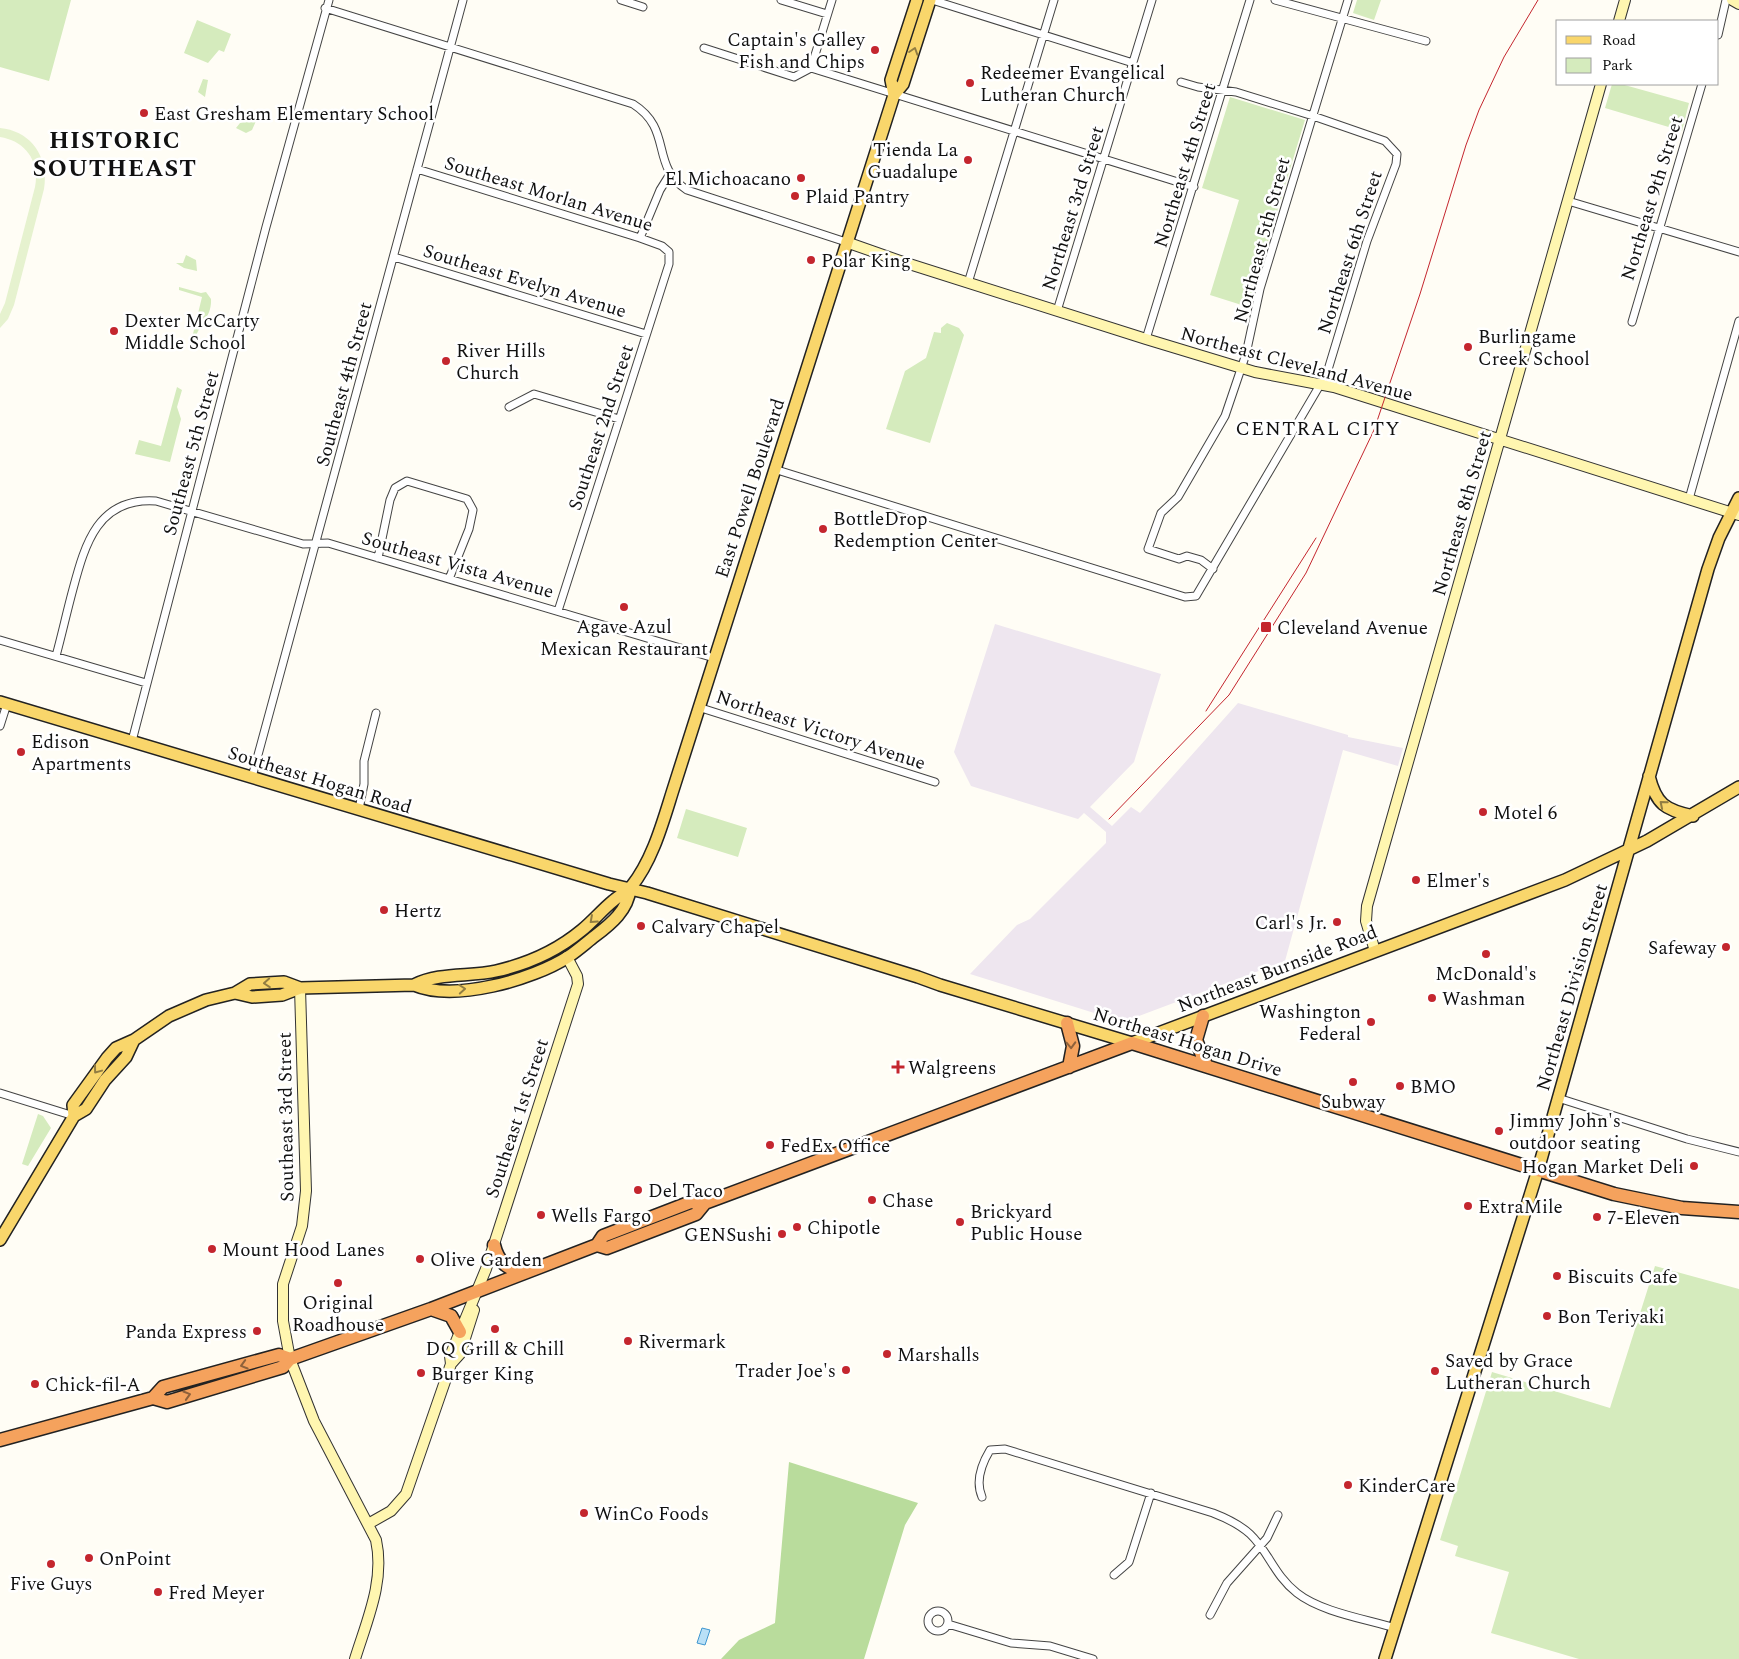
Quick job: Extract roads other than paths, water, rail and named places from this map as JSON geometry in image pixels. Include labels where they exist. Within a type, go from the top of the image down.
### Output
[{"type":"highway","points":[[1203,1016],[1196,1040],[1206,1065]]},
{"type":"highway","points":[[1067,1023],[1073,1046],[1068,1067]]},
{"type":"highway","name":"Northeast Burnside Road","points":[[290,1359],[431,1309],[597,1245],[603,1236],[691,1202],[705,1203],[1132,1043]]},
{"type":"highway","name":"Northeast Hogan Drive","points":[[1132,1043],[1614,1194],[1695,1209],[1739,1212]]},
{"type":"highway","name":"Northeast Burnside Road","points":[[597,1245],[607,1248],[625,1242],[696,1214],[705,1203]]},
{"type":"highway","points":[[625,1242],[628,1233],[657,1222],[671,1210]]},
{"type":"highway","points":[[494,1245],[501,1263],[513,1270],[524,1273]]},
{"type":"highway","points":[[431,1309],[450,1316],[460,1332]]},
{"type":"highway","points":[[0,1440],[153,1398],[163,1388],[279,1355],[290,1359]]},
{"type":"main road","name":"East Powell Boulevard","points":[[894,95],[891,80],[917,0]]},
{"type":"main road","name":"East Powell Boulevard","points":[[414,984],[428,990],[465,989],[494,985],[524,977],[568,957],[613,921],[629,902],[630,889],[657,837],[894,95],[903,84],[931,0]]},
{"type":"main road","name":"Northeast Division Street","points":[[1388,1658],[1395,1628],[1538,1170],[1708,570],[1735,513],[1739,498]]},
{"type":"main road","name":"Southeast Hogan Road","points":[[4,703],[630,889]]},
{"type":"main road","points":[[1649,776],[1654,794],[1662,804],[1672,811],[1693,816]]},
{"type":"main road","name":"Northeast Burnside Road","points":[[1132,1043],[1564,880],[1627,851],[1693,816],[1739,787]]},
{"type":"main road","name":"East Powell Boulevard","points":[[0,1240],[74,1116],[86,1109],[105,1080],[126,1057],[134,1040],[157,1023],[181,1010],[206,1000],[234,993],[252,997],[282,995],[300,988],[414,984],[427,978],[486,973],[521,964],[564,943],[630,889]]},
{"type":"main road","name":"Northeast Hogan Drive","points":[[630,889],[1132,1043]]},
{"type":"main road","points":[[521,964],[524,977]]},
{"type":"street","name":"Southeast 5th Street","points":[[132,741],[191,511],[325,8],[329,0]]},
{"type":"street","name":"Southeast 4th Street","points":[[252,777],[463,0]]},
{"type":"street","points":[[621,0],[643,7]]},
{"type":"street","points":[[781,0],[827,14]]},
{"type":"street","points":[[704,48],[794,77],[811,68],[832,0]]},
{"type":"street","points":[[931,0],[1133,63]]},
{"type":"street","points":[[968,283],[1054,0]]},
{"type":"street","name":"Northeast 3rd Street","points":[[1057,311],[1152,0]]},
{"type":"street","name":"Northeast 4th Street","points":[[1146,339],[1224,90],[1250,0]]},
{"type":"street","points":[[1275,0],[1342,20],[1426,41]]},
{"type":"street","name":"Northeast 5th Street","points":[[1212,569],[1201,560],[1187,556],[1179,559],[1148,549],[1161,513],[1178,497],[1220,429],[1242,368],[1252,334],[1260,289],[1348,0]]},
{"type":"street","points":[[1619,20],[1625,0]]},
{"type":"street","points":[[1719,31],[1726,0]]},
{"type":"street","points":[[1732,0],[1739,4]]},
{"type":"street","points":[[325,8],[633,104],[652,120],[660,136],[662,154],[670,174],[683,187],[693,193],[846,242]]},
{"type":"street","points":[[811,68],[1194,187]]},
{"type":"street","points":[[1181,82],[1198,87],[1224,90],[1313,116]]},
{"type":"street","name":"Northeast 8th Street","points":[[1375,951],[1366,921],[1367,906],[1601,85]]},
{"type":"street","name":"Northeast 9th Street","points":[[1632,322],[1702,85]]},
{"type":"street","name":"Northeast 6th Street","points":[[774,469],[1193,598],[1327,374],[1367,241],[1396,164],[1397,154],[1385,140],[1313,116]]},
{"type":"street","name":"Southeast Morlan Avenue","points":[[417,169],[640,238],[662,246],[668,252]]},
{"type":"street","points":[[640,238],[660,190],[670,174]]},
{"type":"street","points":[[1568,201],[1739,252]]},
{"type":"street","name":"Northeast Cleveland Avenue","points":[[846,242],[1146,339],[1242,368],[1320,384],[1735,513]]},
{"type":"street","name":"Southeast 2nd Street","points":[[558,610],[669,264],[668,252]]},
{"type":"street","name":"Southeast Evelyn Avenue","points":[[394,257],[646,334]]},
{"type":"street","points":[[1689,499],[1739,321]]},
{"type":"street","points":[[509,407],[534,394],[620,419]]},
{"type":"street","points":[[378,558],[390,500],[395,488],[407,481],[443,491],[467,499],[473,510],[469,530],[449,579]]},
{"type":"street","name":"Southeast Vista Avenue","points":[[56,656],[84,549],[101,521],[122,506],[144,500],[156,501],[303,544],[328,543],[714,658]]},
{"type":"street","points":[[0,640],[146,683]]},
{"type":"street","points":[[0,726],[4,703]]},
{"type":"street","name":"Northeast Victory Avenue","points":[[698,707],[935,782]]},
{"type":"street","points":[[358,809],[364,784],[364,761],[376,713]]},
{"type":"street","name":"Southeast 1st Street","points":[[451,1364],[450,1356],[478,1291],[494,1245],[578,984],[578,976],[568,957]]},
{"type":"street","name":"Southeast 3rd Street","points":[[300,988],[306,1191],[302,1226],[287,1268],[282,1291],[282,1321],[290,1359],[318,1429],[368,1524]]},
{"type":"street","points":[[0,1093],[74,1116]]},
{"type":"street","points":[[1558,1098],[1687,1139],[1739,1152]]},
{"type":"street","name":"Southeast 1st Street","points":[[368,1524],[391,1512],[406,1494],[451,1364],[460,1354],[474,1313],[478,1291]]},
{"type":"street","points":[[982,1497],[978,1482],[983,1462],[990,1450],[1004,1449],[1213,1512],[1234,1522],[1250,1534],[1261,1547],[1278,1575],[1298,1594],[1318,1605],[1395,1628]]},
{"type":"street","points":[[1114,1575],[1129,1562],[1151,1493]]},
{"type":"street","points":[[1210,1615],[1227,1583],[1261,1547],[1278,1515]]},
{"type":"street","points":[[355,1659],[373,1602],[379,1574],[376,1540],[368,1524]]},
{"type":"street","points":[[948,1624],[1011,1643],[1050,1646],[1093,1659]]},
{"type":"water","points":[[702,1628],[710,1630],[705,1645],[697,1643]]},
{"type":"tram line","points":[[1109,819],[1229,695],[1306,573],[1374,430],[1479,110],[1504,57],[1538,0]]},
{"type":"tram line","points":[[1206,711],[1316,538]]},
{"type":"place","name":"Captain's Galley Fish and Chips","points":[[875,50]]},
{"type":"place","name":"Redeemer Evangelical Lutheran Church","points":[[970,83]]},
{"type":"place","name":"East Gresham Elementary School","points":[[144,113]]},
{"type":"place","name":"Tienda La Guadalupe","points":[[968,160]]},
{"type":"place","name":"El Michoacano","points":[[801,178]]},
{"type":"place","name":"Plaid Pantry","points":[[795,196]]},
{"type":"place","name":"Polar King","points":[[811,260]]},
{"type":"place","name":"Dexter McCarty Middle School","points":[[114,331]]},
{"type":"place","name":"Burlingame Creek School","points":[[1468,347]]},
{"type":"place","name":"River Hills Church","points":[[446,361]]},
{"type":"place","name":"BottleDrop Redemption Center","points":[[823,529]]},
{"type":"place","name":"Agave Azul Mexican Restaurant","points":[[624,607]]},
{"type":"place","name":"Cleveland Avenue","points":[[1266,627]]},
{"type":"place","name":"Edison Apartments","points":[[21,752]]},
{"type":"place","name":"Motel 6","points":[[1483,812]]},
{"type":"place","name":"Elmer's","points":[[1416,880]]},
{"type":"place","name":"Hertz","points":[[384,910]]},
{"type":"place","name":"Carl's Jr.","points":[[1337,922]]},
{"type":"place","name":"Calvary Chapel","points":[[641,926]]},
{"type":"place","name":"Safeway","points":[[1726,947]]},
{"type":"place","name":"McDonald's","points":[[1486,954]]},
{"type":"place","name":"Washman","points":[[1432,998]]},
{"type":"place","name":"Washington Federal","points":[[1371,1022]]},
{"type":"place","name":"Walgreens","points":[[898,1067]]},
{"type":"place","name":"Subway","points":[[1353,1082]]},
{"type":"place","name":"BMO","points":[[1400,1086]]},
{"type":"place","name":"Jimmy John's outdoor seating","points":[[1499,1131]]},
{"type":"place","name":"FedEx Office","points":[[770,1145]]},
{"type":"place","name":"Hogan Market Deli","points":[[1694,1166]]},
{"type":"place","name":"Del Taco","points":[[638,1190]]},
{"type":"place","name":"Chase","points":[[872,1200]]},
{"type":"place","name":"ExtraMile","points":[[1468,1206]]},
{"type":"place","name":"Wells Fargo","points":[[541,1215]]},
{"type":"place","name":"7-Eleven","points":[[1597,1217]]},
{"type":"place","name":"Brickyard Public House","points":[[960,1222]]},
{"type":"place","name":"Chipotle","points":[[797,1227]]},
{"type":"place","name":"GENSushi","points":[[782,1234]]},
{"type":"place","name":"Mount Hood Lanes","points":[[212,1249]]},
{"type":"place","name":"Olive Garden","points":[[420,1259]]},
{"type":"place","name":"Biscuits Cafe","points":[[1557,1276]]},
{"type":"place","name":"Original Roadhouse","points":[[338,1283]]},
{"type":"place","name":"Bon Teriyaki","points":[[1547,1316]]},
{"type":"place","name":"DQ Grill & Chill","points":[[495,1329]]},
{"type":"place","name":"Panda Express","points":[[257,1331]]},
{"type":"place","name":"Rivermark","points":[[628,1341]]},
{"type":"place","name":"Marshalls","points":[[887,1354]]},
{"type":"place","name":"Trader Joe's","points":[[846,1370]]},
{"type":"place","name":"Saved by Grace Lutheran Church","points":[[1435,1371]]},
{"type":"place","name":"Burger King","points":[[421,1373]]},
{"type":"place","name":"Chick-fil-A","points":[[35,1384]]},
{"type":"place","name":"KinderCare","points":[[1348,1485]]},
{"type":"place","name":"WinCo Foods","points":[[584,1513]]},
{"type":"place","name":"OnPoint","points":[[89,1558]]},
{"type":"place","name":"Five Guys","points":[[51,1564]]},
{"type":"place","name":"Fred Meyer","points":[[158,1592]]},
{"type":"district","name":"HISTORIC SOUTHEAST","points":[[115,154]]},
{"type":"district","name":"CENTRAL CITY","points":[[1318,428]]}]
